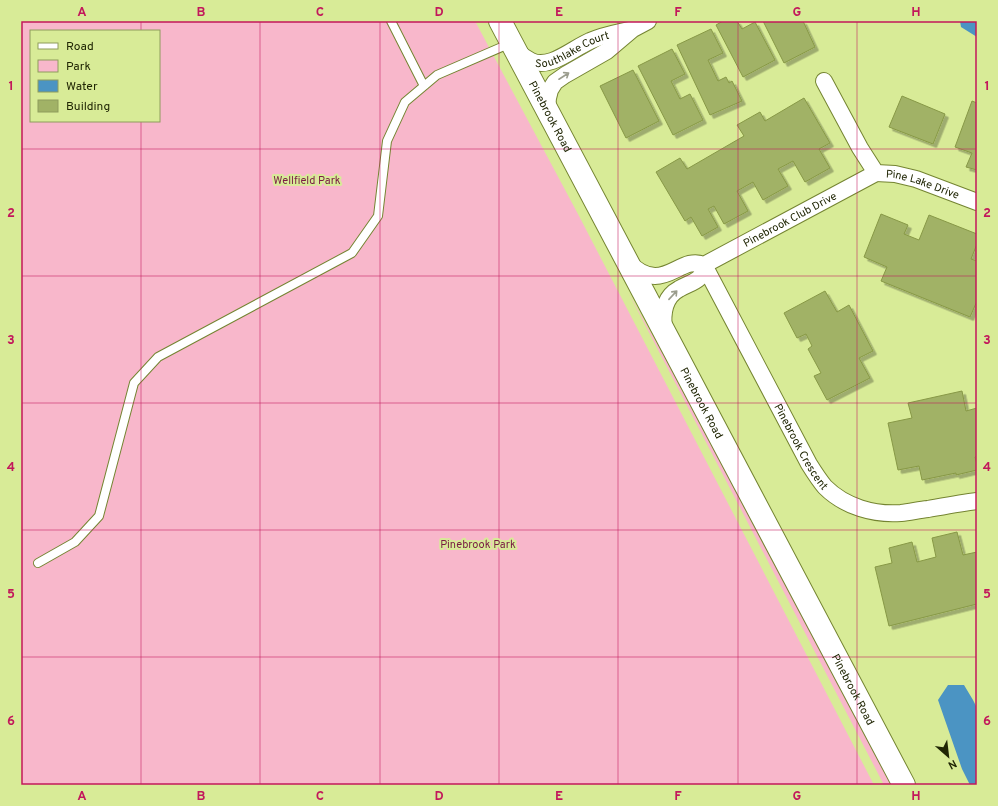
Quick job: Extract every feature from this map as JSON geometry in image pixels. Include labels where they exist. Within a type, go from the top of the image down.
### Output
[{"type":"street","name":"Pinebrook Road","points":[[500,21],[904,785]]},
{"type":"street","name":"Southlake Court","points":[[547,109],[550,90],[555,82],[607,51],[633,29],[648,21]]},
{"type":"street","name":"Southlake Court","points":[[513,46],[524,57],[531,61],[546,63],[554,61],[580,46],[602,36],[633,29]]},
{"type":"street","name":"Pine Lake Drive","points":[[824,81],[860,148],[876,173],[895,174],[916,179],[977,202]]},
{"type":"street","name":"Pinebrook Club Drive","points":[[626,260],[638,270],[654,276],[669,273],[692,263],[700,263],[704,265],[876,173]]},
{"type":"street","points":[[664,331],[663,317],[667,302],[678,290],[697,280],[704,270],[704,265]]},
{"type":"street","name":"Pinebrook Crescent","points":[[704,265],[809,464],[825,487],[849,504],[864,510],[883,513],[901,513],[977,501]]},
{"type":"lane","points":[[391,21],[424,86]]},
{"type":"lane","points":[[38,563],[75,542],[99,516],[134,383],[158,357],[352,253],[378,216],[387,141],[405,102],[437,75],[513,46]]},
{"type":"green space","name":"Pinebrook Park","points":[[21,21],[475,21],[579,216],[874,785],[21,785]]},
{"type":"green space","points":[[628,292],[706,431],[893,785],[884,785]]},
{"type":"water","points":[[960,21],[977,21],[977,37],[961,27]]},
{"type":"water","points":[[948,685],[964,685],[977,708],[977,785],[970,785],[962,769],[938,700]]},
{"type":"building","points":[[723,21],[737,21],[742,29],[755,22],[775,60],[743,77],[716,25]]},
{"type":"building","points":[[763,21],[803,21],[815,47],[784,63]]},
{"type":"building","points":[[711,29],[723,53],[708,60],[718,81],[726,77],[729,83],[732,81],[742,101],[710,115],[677,45]]},
{"type":"building","points":[[672,49],[685,74],[671,81],[680,99],[690,94],[703,120],[673,135],[638,66]]},
{"type":"building","points":[[633,70],[659,121],[626,138],[600,86]]},
{"type":"building","points":[[902,96],[945,114],[933,144],[889,127]]},
{"type":"building","points":[[804,98],[830,143],[819,149],[830,168],[805,182],[793,161],[778,169],[788,186],[763,200],[753,182],[737,191],[748,211],[724,224],[714,206],[708,209],[718,227],[702,236],[691,217],[685,221],[656,172],[680,158],[687,169],[744,136],[737,125],[760,112],[765,121]]},
{"type":"building","points":[[972,101],[977,103],[977,170],[966,167],[972,153],[955,147]]},
{"type":"building","points":[[881,214],[908,225],[904,234],[919,240],[929,215],[977,234],[977,244],[971,259],[977,261],[977,301],[970,317],[881,281],[887,267],[864,257]]},
{"type":"building","points":[[825,291],[837,312],[849,305],[873,351],[859,358],[870,378],[827,400],[814,376],[821,373],[808,349],[812,346],[806,334],[797,338],[784,313]]},
{"type":"building","points":[[962,391],[966,411],[977,408],[977,456],[975,457],[977,470],[922,480],[919,466],[898,470],[888,423],[912,418],[908,403]]},
{"type":"building","points":[[957,532],[963,555],[977,552],[977,604],[889,626],[875,567],[892,563],[889,548],[912,542],[917,562],[936,557],[932,538]]},
{"type":"park label","name":"Wellfield Park","points":[[307,180]]}]
